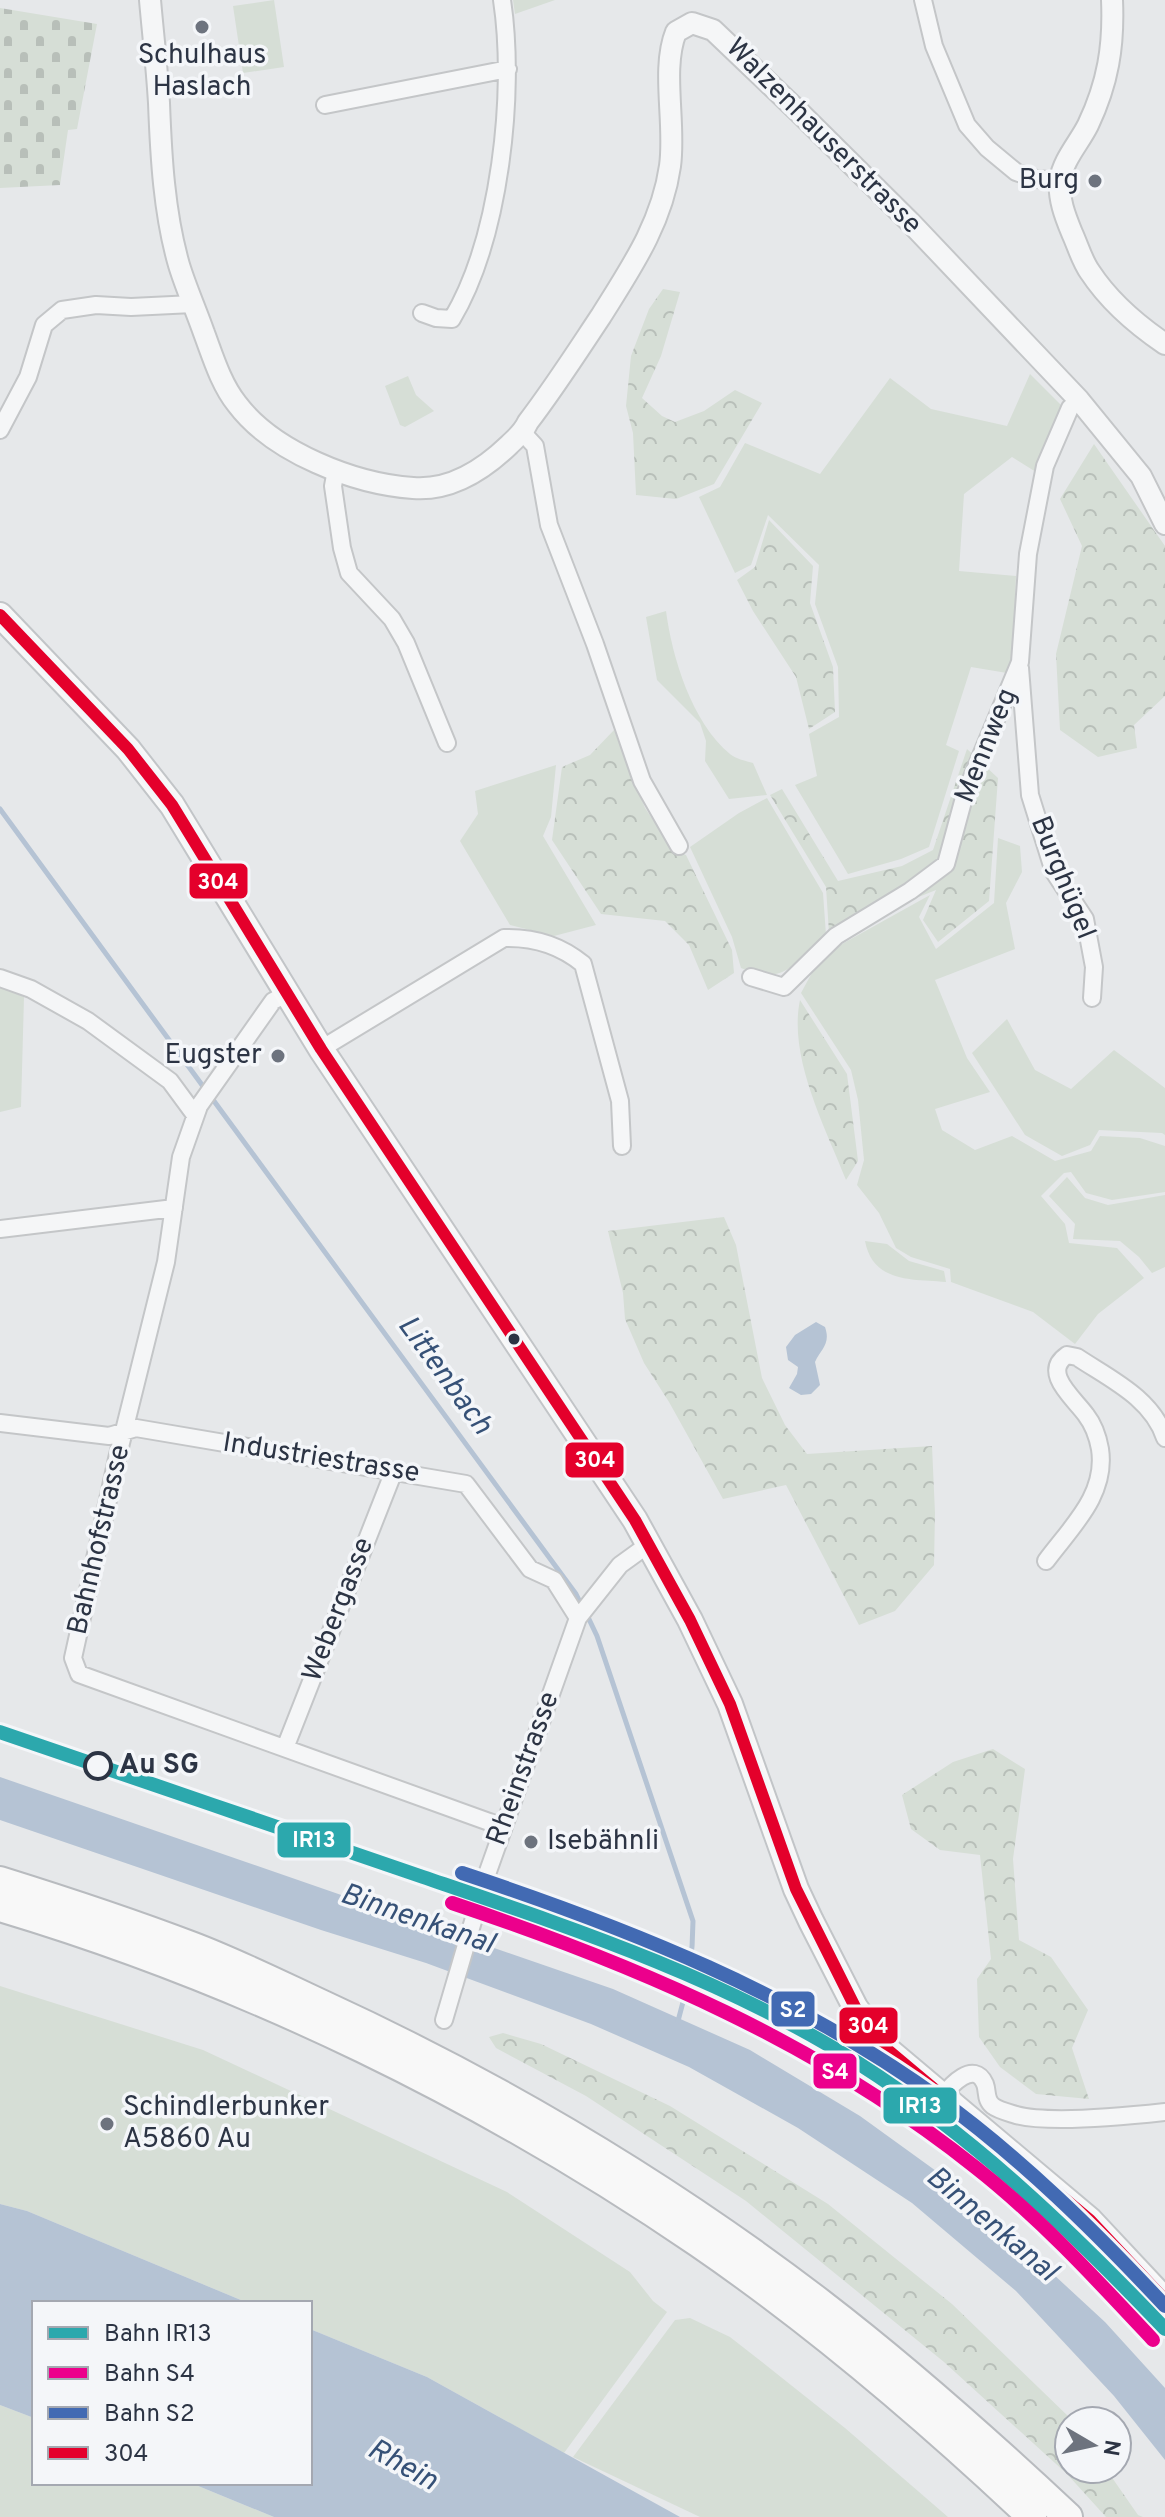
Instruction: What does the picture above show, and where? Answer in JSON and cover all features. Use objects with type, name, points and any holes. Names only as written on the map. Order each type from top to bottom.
[{"type":"highway","points":[[0,1881],[193,1947],[285,1987],[462,2072],[567,2132],[648,2181],[818,2301],[918,2381],[1068,2517]]},
{"type":"highway","points":[[0,1907],[59,1924],[181,1969],[273,2008],[453,2093],[556,2152],[699,2244],[805,2323],[909,2406],[1032,2517]]},
{"type":"main road","points":[[0,615],[128,749],[172,805],[321,1049],[649,1544],[730,1704],[796,1889],[855,2007],[882,2045],[1090,2220],[1165,2300]]},
{"type":"street","name":"Walzenhauserstrasse","points":[[150,0],[168,211],[179,265],[221,376],[254,424],[291,449],[336,470],[390,487],[419,489],[445,485],[473,474],[523,433],[639,256],[656,221],[670,165],[673,122],[669,62],[672,41],[676,32],[692,23],[713,30],[801,114],[910,222],[1079,400],[1141,476],[1165,524]]},
{"type":"street","points":[[422,313],[452,319],[481,257],[500,164],[508,69],[502,0]]},
{"type":"street","points":[[923,0],[934,46],[967,125],[987,148],[1016,172],[1036,179],[1060,181]]},
{"type":"street","points":[[1112,0],[1113,39],[1106,79],[1089,123],[1064,167],[1060,198],[1089,271],[1114,302],[1143,329],[1165,344]]},
{"type":"street","points":[[325,105],[508,69]]},
{"type":"street","points":[[0,430],[28,377],[44,325],[62,310],[96,305],[193,304]]},
{"type":"street","name":"Mennweg","points":[[751,977],[784,987],[836,936],[910,891],[946,864],[965,794],[1020,662],[1028,554],[1045,466],[1070,408],[1079,400]]},
{"type":"street","points":[[523,433],[535,446],[549,525],[595,644],[642,781],[679,846]]},
{"type":"street","points":[[336,470],[333,486],[349,573],[392,619],[406,643],[447,743]]},
{"type":"street","name":"Burghügel","points":[[1020,662],[1030,795],[1054,872],[1085,919],[1094,967],[1092,998]]},
{"type":"street","points":[[321,1049],[504,938],[524,938],[566,950],[583,964],[620,1101],[622,1146]]},
{"type":"street","points":[[0,978],[31,989],[88,1021],[170,1081],[197,1110]]},
{"type":"street","name":"Bahnhofstrasse","points":[[286,994],[273,1001],[218,1077],[197,1110],[181,1157],[166,1262],[73,1658],[79,1674],[503,1827]]},
{"type":"street","points":[[0,1229],[174,1208]]},
{"type":"street","points":[[1046,1561],[1096,1494],[1101,1476],[1097,1439],[1088,1417],[1060,1383],[1056,1370],[1060,1360],[1067,1355],[1077,1357],[1134,1395],[1149,1409],[1165,1438]]},
{"type":"street","name":"Industriestrasse","points":[[0,1423],[109,1436],[136,1428],[466,1484],[530,1569],[554,1580],[578,1618]]},
{"type":"street","name":"Webergasse","points":[[285,1748],[394,1471]]},
{"type":"street","name":"Rheinstrasse","points":[[446,2012],[503,1827],[578,1618],[620,1565],[649,1544]]},
{"type":"street","points":[[942,2097],[958,2078],[968,2074],[978,2076],[985,2083],[987,2098],[994,2107],[1019,2116],[1053,2118],[1165,2112]]},
{"type":"green space","points":[[274,0],[284,67],[243,73],[233,6]]},
{"type":"green space","points":[[513,0],[555,0],[515,14]]},
{"type":"green space","points":[[0,8],[97,24],[77,129],[68,130],[60,185],[0,188]]},
{"type":"green space","points":[[663,289],[680,292],[661,356],[642,398],[662,416],[675,422],[704,411],[735,390],[762,403],[714,484],[676,499],[636,495],[633,433],[626,406],[631,356],[649,309]]},
{"type":"green space","points":[[1030,374],[1062,406],[1036,472],[1012,457],[964,494],[959,571],[1016,576],[1013,653],[1007,673],[971,667],[946,745],[959,751],[929,847],[901,859],[848,874],[795,785],[817,776],[809,734],[839,717],[838,667],[815,604],[819,565],[768,515],[751,565],[735,573],[699,497],[720,487],[745,443],[820,474],[890,378],[931,409],[1007,426]]},
{"type":"green space","points":[[408,376],[416,395],[434,411],[405,427],[400,425],[385,386]]},
{"type":"green space","points":[[1094,444],[1165,546],[1165,696],[1134,725],[1137,748],[1098,757],[1060,730],[1056,654],[1082,546],[1060,499]]},
{"type":"green space","points":[[769,520],[813,566],[810,603],[833,667],[835,712],[809,729],[796,677],[753,611],[737,580],[755,567]]},
{"type":"green space","points":[[666,611],[679,668],[695,707],[705,725],[730,754],[753,763],[767,795],[729,799],[705,761],[706,741],[700,723],[657,680],[646,617]]},
{"type":"green space","points":[[614,730],[645,808],[674,851],[686,855],[732,950],[734,973],[708,990],[689,945],[665,921],[601,914],[552,840],[562,767],[590,755]]},
{"type":"green space","points":[[967,749],[998,778],[989,901],[938,942],[923,920],[936,890],[829,933],[826,887],[770,795],[782,789],[838,881],[902,866],[933,850]]},
{"type":"green space","points":[[556,765],[551,817],[543,836],[596,925],[554,936],[510,925],[460,841],[478,814],[475,791]]},
{"type":"green space","points":[[767,798],[823,893],[826,935],[788,969],[769,975],[741,968],[732,937],[690,847]]},
{"type":"green space","points":[[998,838],[1020,846],[1022,872],[1006,903],[1015,949],[935,980],[967,1058],[990,1092],[935,1109],[942,1130],[975,1150],[1012,1136],[1055,1161],[1091,1151],[1100,1136],[1140,1138],[1165,1146],[1165,1192],[1112,1200],[1086,1193],[1071,1172],[1064,1173],[1041,1196],[1065,1224],[1069,1243],[1117,1248],[1144,1278],[1098,1314],[1075,1344],[1033,1312],[951,1282],[950,1269],[911,1257],[896,1248],[879,1213],[857,1185],[864,1160],[858,1100],[851,1070],[801,993],[814,969],[842,944],[930,895],[919,917],[936,949],[994,903]]},
{"type":"green space","points":[[0,986],[24,997],[21,1107],[0,1112]]},
{"type":"green space","points":[[800,1000],[847,1074],[858,1161],[846,1180],[819,1115],[804,1068],[799,1045]]},
{"type":"green space","points":[[1007,1019],[1035,1070],[1071,1089],[1114,1050],[1165,1088],[1165,1135],[1099,1130],[1090,1145],[1062,1156],[1025,1135],[972,1053]]},
{"type":"green space","points":[[1067,1177],[1085,1198],[1108,1205],[1165,1195],[1165,1267],[1152,1273],[1120,1241],[1073,1239],[1075,1224],[1049,1196]]},
{"type":"green space","points":[[724,1217],[736,1245],[762,1378],[785,1425],[807,1454],[932,1446],[934,1565],[895,1611],[859,1625],[786,1485],[723,1499],[644,1363],[625,1319],[623,1293],[608,1231]]},
{"type":"green space","points":[[865,1241],[887,1244],[909,1261],[944,1271],[946,1282],[908,1279],[885,1272],[869,1255]]},
{"type":"green space","points":[[993,1749],[1025,1769],[1013,1859],[1019,1940],[1051,1957],[1088,2010],[1072,2048],[1089,2099],[1036,2094],[1000,2067],[979,2037],[977,1979],[991,1959],[980,1855],[940,1850],[911,1829],[902,1795],[953,1762]]},
{"type":"green space","points":[[0,1986],[203,2050],[507,2192],[630,2272],[653,2301],[667,2312],[564,2453],[427,2377],[312,2330],[312,2301],[243,2301],[27,2211],[0,2204]]},
{"type":"green space","points":[[503,2033],[541,2044],[670,2106],[828,2204],[952,2304],[1057,2405],[1053,2405],[1053,2461],[944,2362],[746,2201],[586,2096],[496,2048],[489,2037]]},
{"type":"green space","points":[[690,2318],[730,2337],[845,2428],[948,2517],[700,2517],[573,2457],[675,2320]]},
{"type":"green space","points":[[0,2405],[32,2417],[32,2485],[196,2485],[274,2517],[0,2517]]},
{"type":"green space","points":[[1077,2485],[1117,2485],[1138,2515],[1143,2517],[1106,2517]]},
{"type":"water","points":[[816,1322],[825,1327],[827,1333],[826,1342],[815,1362],[820,1385],[811,1394],[801,1395],[789,1388],[798,1367],[788,1360],[786,1347],[795,1335]]},
{"type":"water","name":"Binnenkanal","points":[[0,1777],[613,1989],[750,2050],[860,2116],[961,2189],[1105,2322],[1165,2388],[1165,2460],[1133,2420],[1133,2405],[1121,2405],[1016,2291],[912,2203],[798,2128],[689,2067],[591,2024],[426,1963],[0,1820]]},
{"type":"water","points":[[0,2204],[27,2211],[243,2301],[32,2301],[32,2417],[0,2405]]},
{"type":"water","name":"Rhein","points":[[312,2330],[427,2377],[680,2517],[274,2517],[196,2485],[312,2485]]},
{"type":"waterway","name":"Littenbach","points":[[0,809],[205,1089]]},
{"type":"waterway","name":"Littenbach","points":[[211,1097],[582,1606]]},
{"type":"waterway","name":"Littenbach","points":[[587,1615],[597,1636],[693,1921],[689,1972],[678,2021]]},
{"type":"rail line","name":"IR13","points":[[0,1732],[591,1936],[754,2005],[858,2063],[981,2153],[1094,2256],[1165,2329]]},
{"type":"rail line","name":"S2","points":[[462,1873],[586,1917],[708,1967],[768,1995],[882,2060],[968,2120],[1027,2170],[1165,2306]]},
{"type":"rail line","name":"S4","points":[[452,1903],[591,1953],[659,1982],[726,2012],[854,2082],[915,2123],[999,2187],[1067,2250],[1153,2340]]},
{"type":"transit line","name":"304","points":[[0,615],[128,749],[172,805],[321,1049],[635,1520],[690,1620],[730,1704],[796,1889],[855,2007],[882,2045],[1090,2220],[1165,2300]]},
{"type":"place","name":"Schulhaus Haslach","points":[[202,27]]},
{"type":"place","name":"Burg","points":[[1095,181]]},
{"type":"place","name":"Eugster","points":[[278,1056]]},
{"type":"place","name":"Au SG","points":[[98,1766]]},
{"type":"place","name":"Isebähnli","points":[[531,1842]]},
{"type":"place","name":"Schindlerbunker A5860 Au","points":[[107,2124]]}]
